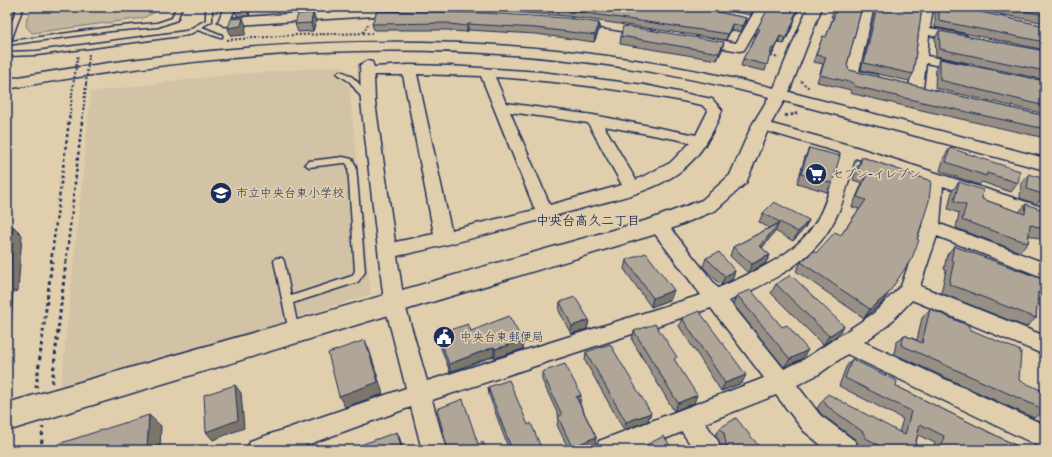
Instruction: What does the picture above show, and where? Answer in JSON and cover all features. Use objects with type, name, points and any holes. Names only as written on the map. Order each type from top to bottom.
[{"type":"street","points":[[230,7],[224,22],[374,10],[412,14]]},
{"type":"street","points":[[688,38],[740,47],[763,7]]},
{"type":"street","points":[[7,417],[658,225],[709,205],[739,178],[761,125],[815,7]]},
{"type":"street","points":[[868,7],[852,73],[888,81]]},
{"type":"street","points":[[916,88],[927,7]]},
{"type":"street","points":[[568,14],[566,20],[660,33]]},
{"type":"street","points":[[740,18],[755,21]]},
{"type":"street","points":[[924,30],[977,41]]},
{"type":"street","points":[[7,76],[114,58],[243,44],[303,40],[392,38],[522,43],[605,52],[658,61],[783,78],[1045,153]]},
{"type":"street","points":[[7,84],[98,68],[239,51],[338,45],[394,45],[474,48],[563,55],[652,67],[746,86],[783,78],[1045,164]]},
{"type":"street","points":[[920,58],[975,69]]},
{"type":"street","points":[[388,251],[444,239],[545,213],[632,188],[669,172],[689,155],[710,125],[715,110],[707,102],[644,89],[541,76],[486,72],[367,68],[368,102],[394,302],[434,450]]},
{"type":"street","points":[[409,69],[444,239]]},
{"type":"street","points":[[486,72],[545,213]]},
{"type":"street","points":[[902,85],[932,92]]},
{"type":"street","points":[[500,106],[593,119],[683,136],[699,141]]},
{"type":"street","points":[[593,119],[632,188]]},
{"type":"street","points":[[761,125],[850,150],[1045,214]]},
{"type":"street","points":[[259,450],[418,394],[716,298],[769,272],[792,259],[811,242],[825,219],[850,150]]},
{"type":"street","points":[[608,450],[688,420],[781,382],[811,367],[847,344],[881,319],[909,290],[931,227],[936,177]]},
{"type":"street","points":[[658,225],[812,423],[846,450]]},
{"type":"street","points":[[931,227],[1045,271]]},
{"type":"street","points":[[909,290],[1045,346]]},
{"type":"street","points":[[847,344],[1045,437]]},
{"type":"street","points":[[688,420],[709,450]]},
{"type":"lane","points":[[7,8],[16,7]]},
{"type":"lane","points":[[20,7],[7,43],[111,29],[158,25],[175,19],[178,15],[178,7]]},
{"type":"lane","points":[[7,54],[37,53],[180,34],[198,28],[209,21],[209,7]]},
{"type":"lane","points":[[198,28],[220,36]]},
{"type":"lane","points":[[340,73],[349,76],[368,102]]},
{"type":"lane","points":[[288,301],[355,279],[360,272],[352,166],[349,162],[343,160],[309,164]]},
{"type":"lane","points":[[279,261],[294,332]]},
{"type":"path","points":[[740,47],[748,51],[783,78],[801,79],[801,82],[811,89]]},
{"type":"path","points":[[44,406],[52,386],[89,54]]},
{"type":"path","points":[[44,406],[35,392],[78,56]]},
{"type":"shaded area","points":[[35,7],[154,7],[155,12],[143,18],[32,33],[26,26],[27,17]]},
{"type":"shaded area","name":"市立中央台東小学校","points":[[344,66],[335,75],[349,86],[371,294],[230,339],[60,398],[91,92],[225,75]]},
{"type":"building","points":[[317,7],[317,8],[302,8]]},
{"type":"building","points":[[524,7],[692,7],[747,18],[743,26],[732,24],[728,34],[566,10]]},
{"type":"building","points":[[741,7],[754,7],[753,9]]},
{"type":"building","points":[[769,7],[799,7],[786,38],[780,36],[774,48],[772,48],[767,65],[743,59],[760,29],[757,29]]},
{"type":"building","points":[[835,7],[862,7],[847,65],[849,70],[1045,116],[1045,129],[854,86],[854,83],[820,75],[826,57],[816,55],[823,36],[826,37],[836,11],[834,10]]},
{"type":"building","points":[[877,7],[922,7],[913,74],[864,63]]},
{"type":"building","points":[[939,7],[957,7],[1045,26],[1045,42],[939,21]]},
{"type":"building","points":[[1002,7],[1045,7],[1045,15]]},
{"type":"building","points":[[377,11],[483,13],[566,18],[599,23],[595,35],[536,28],[468,24],[467,26],[450,23],[372,24]]},
{"type":"building","points":[[313,13],[311,23],[295,24],[298,14]]},
{"type":"building","points":[[243,18],[241,26],[228,28],[231,19]]},
{"type":"building","points":[[623,26],[724,42],[719,53],[621,36]]},
{"type":"building","points":[[939,31],[1045,51],[1045,71],[940,49]]},
{"type":"building","points":[[940,59],[1045,81],[1045,106],[940,80]]},
{"type":"building","name":"セブン-イレブン","points":[[809,148],[840,156],[832,183],[801,174]]},
{"type":"building","points":[[950,148],[1020,171],[1018,183],[987,173],[986,176],[946,162]]},
{"type":"building","points":[[862,157],[931,181],[929,201],[917,239],[919,240],[912,258],[888,294],[870,309],[801,262],[814,251],[816,253],[835,232],[841,235],[866,200],[857,197],[867,174],[858,171]]},
{"type":"building","points":[[1029,174],[1045,179],[1045,195],[1027,189]]},
{"type":"building","points":[[959,182],[983,190],[982,199],[1025,214],[1026,204],[1043,210],[1043,215],[1045,216],[1045,230],[1030,224],[1028,243],[962,220],[966,205],[954,201]]},
{"type":"building","points":[[774,202],[809,220],[798,232],[763,213]]},
{"type":"building","points":[[779,223],[760,246],[770,255],[752,264],[733,247]]},
{"type":"building","points":[[13,226],[9,282],[7,282],[7,228]]},
{"type":"building","points":[[954,246],[1045,280],[1045,295],[1038,292],[1036,318],[949,284],[954,261],[951,260]]},
{"type":"building","points":[[719,252],[735,271],[725,276],[706,258]]},
{"type":"building","points":[[646,253],[674,290],[653,298],[626,260]]},
{"type":"building","points":[[791,275],[844,326],[829,336],[776,284]]},
{"type":"building","points":[[751,290],[782,327],[787,325],[808,350],[790,359],[737,295]]},
{"type":"building","points":[[575,297],[589,320],[572,326],[560,302]]},
{"type":"building","points":[[930,309],[969,326],[969,329],[1021,351],[1019,380],[1045,392],[1045,410],[901,345],[904,335],[922,343]]},
{"type":"building","points":[[699,311],[746,375],[725,383],[682,318]]},
{"type":"building","points":[[509,316],[523,341],[495,349],[494,347],[449,364],[438,334],[468,324],[471,331]]},
{"type":"building","points":[[655,324],[677,357],[674,359],[697,395],[678,403],[634,331]]},
{"type":"building","points":[[365,340],[378,382],[339,396],[328,353]]},
{"type":"building","points":[[610,344],[651,413],[626,422],[586,352]]},
{"type":"building","points":[[852,359],[897,381],[896,386],[1025,450],[941,450],[944,436],[920,424],[914,450],[887,450],[866,438],[863,432],[827,406],[823,400],[828,394],[905,435],[911,411],[845,378]]},
{"type":"building","points":[[565,364],[581,395],[576,397],[596,437],[572,447],[558,417],[562,415],[542,372]]},
{"type":"building","points":[[509,380],[528,425],[531,423],[542,450],[512,450],[488,387]]},
{"type":"building","points":[[235,385],[238,420],[206,432],[204,395]]},
{"type":"building","points":[[463,399],[478,444],[483,442],[486,450],[448,450],[437,409]]},
{"type":"building","points":[[149,415],[147,450],[57,450],[58,444]]},
{"type":"building","points":[[736,418],[762,450],[731,450],[726,444],[724,433],[720,428]]},
{"type":"building","points":[[397,432],[402,450],[346,450]]},
{"type":"building","points":[[664,436],[673,450],[647,450],[644,446]]},
{"type":"building","points":[[809,445],[814,450],[803,450]]},
{"type":"place","name":"セブン-イレブン","points":[[816,174]]},
{"type":"place","name":"市立中央台東小学校","points":[[221,193]]},
{"type":"place","name":"中央台東郵便局","points":[[444,337]]},
{"type":"district","name":"中央台高久二丁目","points":[[588,221]]}]
